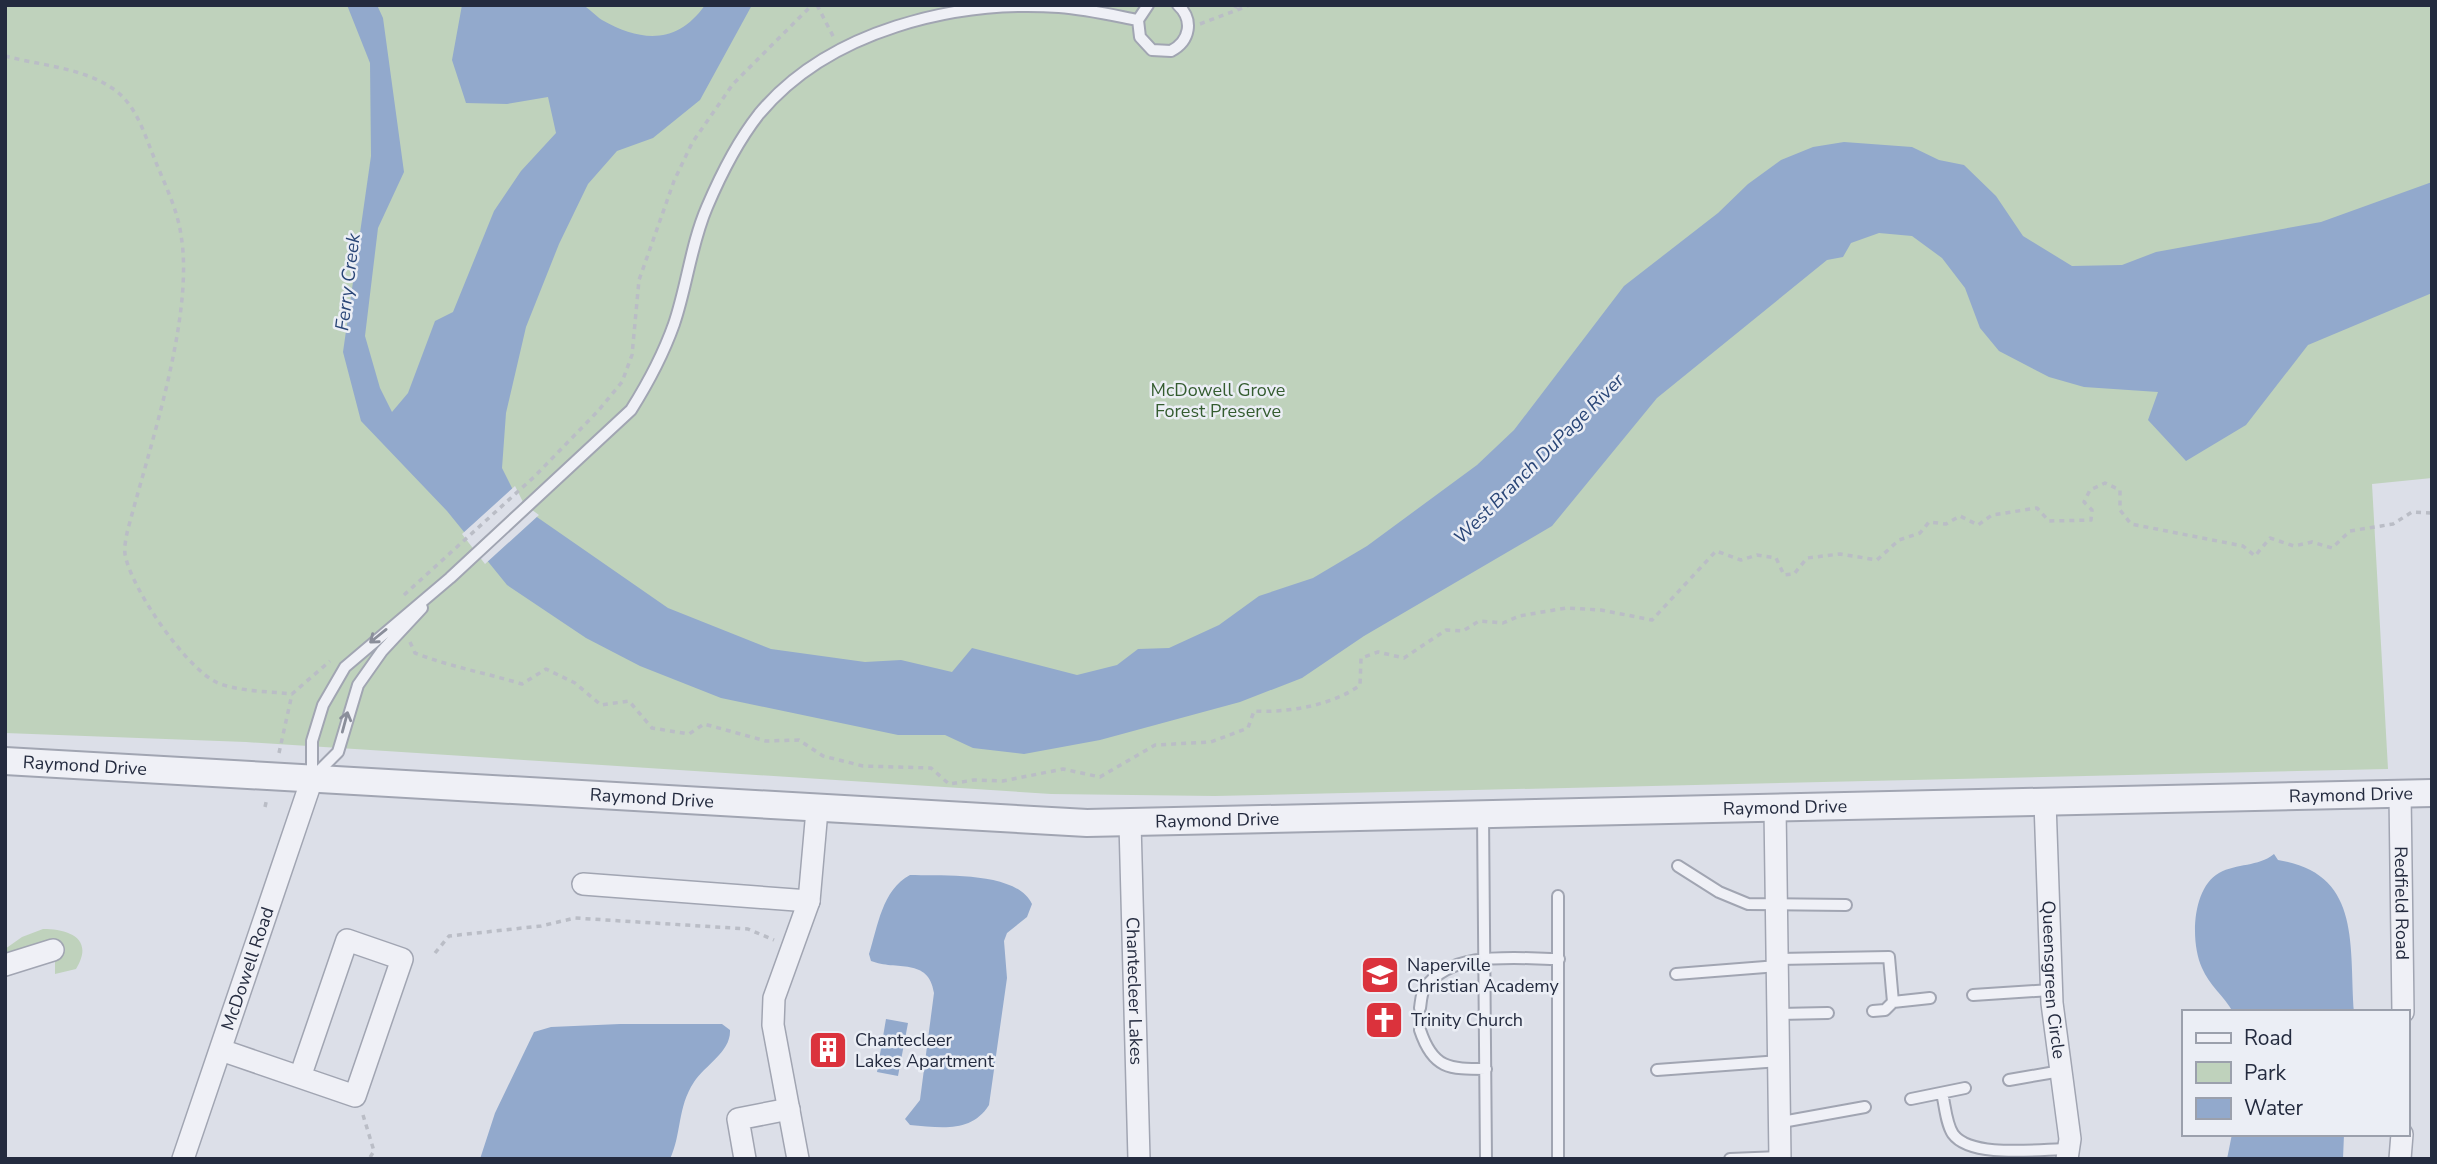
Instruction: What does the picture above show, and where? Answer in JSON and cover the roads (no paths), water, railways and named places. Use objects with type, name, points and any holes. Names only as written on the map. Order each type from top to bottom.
[{"type":"street","name":"Raymond Drive","points":[[5,761],[817,810],[1018,821],[1130,823],[2432,793]]},
{"type":"street","name":"McDowell Road","points":[[183,1159],[312,779]]},
{"type":"street","name":"Redfield Road","points":[[2400,793],[2403,1010]]},
{"type":"street","name":"Queensgreen Circle","points":[[2045,802],[2051,990],[2068,1154]]},
{"type":"street","points":[[1775,808],[1782,1122],[1780,1158]]},
{"type":"street","points":[[798,1159],[773,1025],[774,998],[809,901],[817,810]]},
{"type":"street","name":"Chantecleer Lakes","points":[[1130,823],[1139,1159]]},
{"type":"street","points":[[583,884],[809,901]]},
{"type":"street","points":[[220,1050],[355,1096],[402,959],[346,940],[300,1077]]},
{"type":"street","points":[[5,965],[54,950]]},
{"type":"street","points":[[745,1159],[738,1119],[789,1109]]},
{"type":"street","points":[[2400,1159],[2402,1136]]},
{"type":"lane","points":[[1148,5],[1138,20],[1139,37],[1152,50],[1171,51],[1185,40],[1188,26],[1178,5]]},
{"type":"lane","points":[[312,779],[312,741],[332,684],[361,651],[450,578],[631,410],[652,376],[674,325],[705,209],[745,134],[759,114],[795,79],[841,51],[883,31],[950,11],[1033,6],[1071,8],[1138,20]]},
{"type":"lane","points":[[312,779],[338,752],[358,685],[402,629],[450,578]]},
{"type":"lane","points":[[1483,815],[1486,1159]]},
{"type":"lane","points":[[1678,866],[1719,892],[1748,904],[1777,907],[1846,905]]},
{"type":"lane","points":[[1558,896],[1558,1159]]},
{"type":"lane","points":[[1676,974],[1778,963],[1889,957],[1894,1002]]},
{"type":"lane","points":[[1420,1009],[1423,989],[1437,976],[1458,965],[1485,959],[1559,959]]},
{"type":"lane","points":[[1973,995],[2051,990]]},
{"type":"lane","points":[[1873,1012],[1885,1010],[1894,1002],[1930,998]]},
{"type":"lane","points":[[1779,1014],[1828,1013]]},
{"type":"lane","points":[[1420,1030],[1434,1058],[1450,1068],[1486,1069]]},
{"type":"lane","points":[[1657,1070],[1780,1062]]},
{"type":"lane","points":[[2010,1080],[2061,1071]]},
{"type":"lane","points":[[1910,1099],[1965,1087]]},
{"type":"lane","points":[[1942,1093],[1951,1132],[1958,1140],[1976,1148],[2068,1154]]},
{"type":"lane","points":[[1782,1122],[1865,1107]]},
{"type":"lane","points":[[1730,1159],[1780,1158]]},
{"type":"water","name":"West Branch DuPage River","points":[[347,5],[377,5],[383,18],[404,172],[378,228],[365,336],[380,388],[392,412],[408,393],[435,321],[453,312],[494,211],[521,171],[556,133],[548,97],[507,104],[466,103],[452,60],[462,5],[581,5],[616,27],[631,33],[658,36],[683,27],[705,5],[752,5],[700,100],[653,138],[617,151],[588,184],[559,244],[526,327],[506,413],[502,468],[521,506],[668,608],[771,649],[865,662],[901,660],[952,672],[972,648],[1077,675],[1117,665],[1138,649],[1169,648],[1219,625],[1259,596],[1313,578],[1367,546],[1477,465],[1514,430],[1624,286],[1718,213],[1748,184],[1781,160],[1813,147],[1844,142],[1912,147],[1939,160],[1964,165],[1996,196],[2023,236],[2072,266],[2122,265],[2156,252],[2321,222],[2432,182],[2432,293],[2308,345],[2246,425],[2186,461],[2148,420],[2158,392],[2084,387],[2049,377],[1999,351],[1980,328],[1965,288],[1942,258],[1912,236],[1879,233],[1851,243],[1843,257],[1827,260],[1657,398],[1552,526],[1364,636],[1302,678],[1240,702],[1100,740],[1024,754],[973,748],[945,735],[898,735],[721,698],[640,666],[586,638],[507,585],[447,511],[361,421],[343,352],[371,156],[370,63]]},
{"type":"water","points":[[2274,854],[2278,860],[2305,868],[2325,880],[2338,896],[2346,916],[2350,938],[2354,1010],[2232,1010],[2205,974],[2198,957],[2195,930],[2203,891],[2219,873]]},
{"type":"water","points":[[910,875],[959,876],[995,881],[1024,893],[1032,904],[1027,917],[1007,933],[1004,941],[1007,978],[989,1105],[973,1121],[954,1127],[910,1125],[905,1119],[920,1100],[934,993],[931,982],[926,974],[918,970],[871,961],[869,954],[887,899]]},
{"type":"water","points":[[886,1019],[908,1023],[898,1076],[877,1072]]},
{"type":"water","points":[[722,1024],[730,1030],[722,1052],[694,1082],[689,1092],[670,1159],[480,1159],[495,1113],[534,1032],[551,1027]]},
{"type":"water","points":[[2232,1136],[2344,1136],[2343,1159],[2227,1159]]},
{"type":"place","name":"Naperville Christian Academy","points":[[1380,975]]},
{"type":"place","name":"Trinity Church","points":[[1384,1020]]},
{"type":"place","name":"Chantecleer Lakes Apartment","points":[[828,1050]]},
{"type":"water label","name":"Ferry Creek","points":[[348,282]]},
{"type":"park label","name":"McDowell Grove Forest Preserve","points":[[1218,400]]}]
